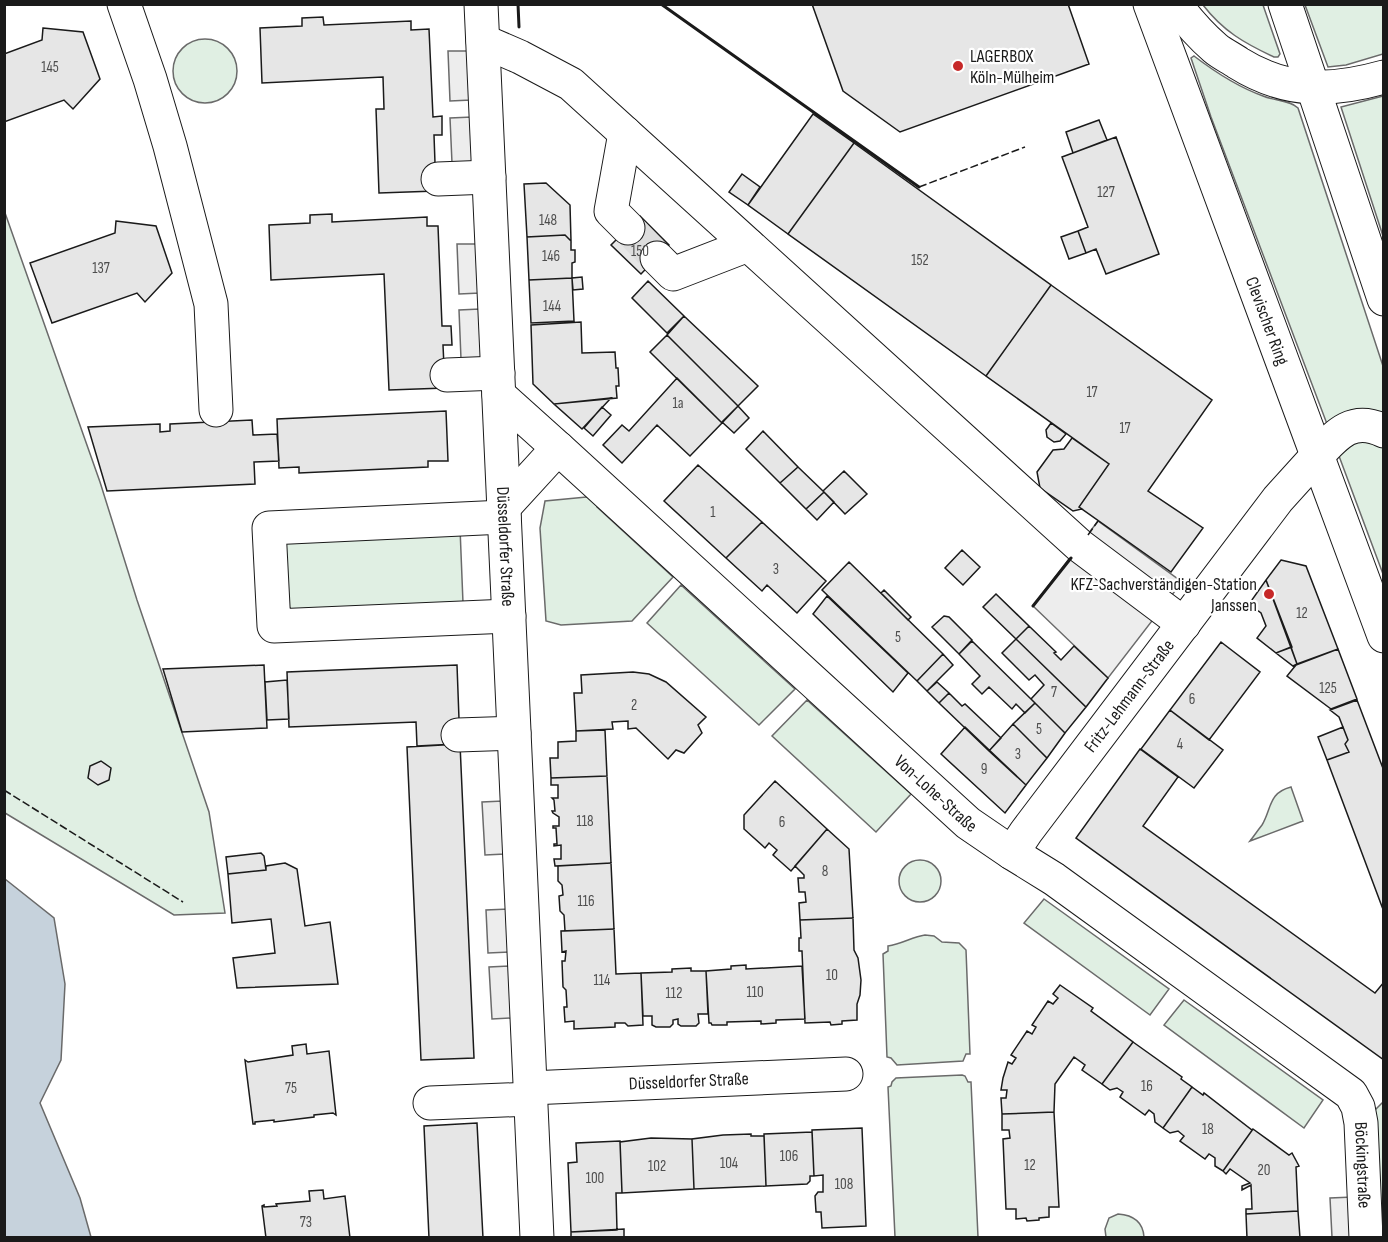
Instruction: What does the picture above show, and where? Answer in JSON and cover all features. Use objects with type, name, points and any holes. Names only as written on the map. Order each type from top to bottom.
[{"type":"street","points":[[124,4],[170,146],[211,304],[216,410]]},
{"type":"street","name":"Düsseldorfer Straße","points":[[481,4],[537,1238]]},
{"type":"street","name":"Clevischer Ring","points":[[1150,4],[1383,636]]},
{"type":"street","points":[[1174,4],[1217,50],[1247,69],[1280,82],[1314,88],[1337,88],[1383,77]]},
{"type":"street","points":[[1285,4],[1383,299]]},
{"type":"street","points":[[483,41],[520,57],[571,84],[1080,546],[1184,624]]},
{"type":"street","points":[[625,133],[611,211],[628,228]]},
{"type":"street","points":[[438,179],[489,177]]},
{"type":"street","points":[[657,258],[673,274],[748,244]]},
{"type":"street","points":[[447,375],[499,384]]},
{"type":"street","name":"Von-Lohe-Straße","points":[[499,384],[558,448],[968,823],[1054,879],[1350,1094]]},
{"type":"street","name":"Fritz-Lehmann-Straße","points":[[1012,853],[1278,499],[1334,437],[1346,428],[1361,425],[1383,431]]},
{"type":"street","points":[[509,616],[274,626],[269,528],[504,512],[558,448]]},
{"type":"street","points":[[458,735],[514,733]]},
{"type":"street","name":"Düsseldorfer Straße","points":[[530,1094],[846,1074]]},
{"type":"street","points":[[430,1103],[530,1094]]},
{"type":"street","name":"Böckingstraße","points":[[1350,1094],[1358,1107],[1361,1123],[1366,1237]]},
{"type":"street","points":[[1366,1237],[1383,1236]]},
{"type":"green space","points":[[1203,5],[1263,5],[1280,54],[1274,57],[1244,41],[1218,22]]},
{"type":"green space","points":[[1305,5],[1383,5],[1383,54],[1346,65],[1328,67]]},
{"type":"green space","points":[[205,39],[223,45],[231,53],[237,71],[231,89],[223,97],[205,103],[187,97],[179,89],[173,71],[179,53],[187,45]]},
{"type":"green space","points":[[1194,56],[1245,88],[1268,98],[1291,103],[1298,108],[1383,366],[1383,414],[1376,411],[1354,410],[1340,415],[1327,424],[1211,117],[1191,58]]},
{"type":"green space","points":[[1384,96],[1383,236],[1341,107]]},
{"type":"green space","points":[[4,210],[100,482],[137,600],[209,812],[225,913],[174,915],[5,813]]},
{"type":"green space","points":[[1357,440],[1383,445],[1383,574],[1339,456]]},
{"type":"green space","points":[[597,496],[602,501],[597,507],[673,577],[632,621],[561,625],[546,621],[540,528],[545,501]]},
{"type":"green space","points":[[460,528],[463,603],[284,611],[281,535]]},
{"type":"green space","points":[[681,585],[795,689],[759,725],[647,623]]},
{"type":"green space","points":[[807,700],[911,794],[876,832],[772,736]]},
{"type":"green space","points":[[1291,787],[1303,821],[1250,841],[1262,825],[1274,797]]},
{"type":"green space","points":[[920,860],[928,861],[935,866],[940,873],[940,889],[935,896],[928,901],[920,902],[912,901],[905,896],[900,889],[899,881],[900,873],[905,866],[912,861]]},
{"type":"green space","points":[[1044,899],[1169,989],[1150,1015],[1024,923]]},
{"type":"green space","points":[[925,935],[934,936],[942,942],[959,943],[966,950],[970,1054],[966,1054],[963,1061],[897,1065],[887,1057],[883,954],[888,951],[888,946]]},
{"type":"green space","points":[[1184,1000],[1323,1100],[1304,1128],[1164,1025]]},
{"type":"green space","points":[[962,1075],[968,1082],[971,1082],[978,1237],[895,1237],[888,1087],[896,1078]]},
{"type":"green space","points":[[1383,1102],[1383,1229],[1379,1229],[1373,1112]]},
{"type":"green space","points":[[1118,1214],[1136,1220],[1142,1227],[1144,1237],[1106,1237],[1105,1229],[1109,1218]]},
{"type":"shaded area","points":[[448,51],[470,51],[471,100],[450,101]]},
{"type":"shaded area","points":[[472,117],[474,163],[452,163],[450,118]]},
{"type":"shaded area","points":[[457,244],[477,244],[480,293],[459,294]]},
{"type":"shaded area","points":[[480,309],[483,358],[461,359],[459,310]]},
{"type":"shaded area","points":[[1098,521],[1182,582],[1108,678],[1033,606]]},
{"type":"shaded area","points":[[503,801],[505,854],[485,855],[482,802]]},
{"type":"shaded area","points":[[5,879],[54,918],[65,984],[61,1060],[40,1103],[80,1198],[91,1237],[5,1237]]},
{"type":"shaded area","points":[[509,909],[511,952],[488,953],[486,910]]},
{"type":"shaded area","points":[[509,966],[512,1018],[492,1019],[489,967]]},
{"type":"shaded area","points":[[1353,1197],[1354,1237],[1332,1237],[1330,1198]]},
{"type":"building","name":"LAGERBOX Köln-Mülheim","points":[[812,4],[1068,4],[1089,64],[900,132],[843,91]]},
{"type":"building","points":[[323,17],[324,25],[411,21],[411,30],[429,29],[433,117],[442,116],[442,135],[434,135],[436,191],[379,193],[376,109],[384,109],[383,77],[262,83],[260,28],[302,26],[302,18]]},
{"type":"building","points":[[43,28],[83,32],[100,79],[73,109],[64,100],[4,122],[4,54],[42,40]]},
{"type":"building","points":[[813,114],[854,143],[788,234],[748,205]]},
{"type":"building","points":[[1099,120],[1107,140],[1073,153],[1066,132]]},
{"type":"building","points":[[1116,137],[1159,254],[1106,274],[1096,249],[1086,253],[1078,231],[1088,227],[1062,157]]},
{"type":"building","points":[[854,143],[1051,285],[986,376],[788,234]]},
{"type":"building","points":[[742,174],[760,187],[748,205],[729,192]]},
{"type":"building","points":[[546,183],[570,205],[571,241],[565,235],[527,237],[524,184]]},
{"type":"building","points":[[332,214],[332,222],[427,217],[427,226],[438,226],[442,326],[451,326],[452,345],[443,345],[445,388],[389,390],[384,274],[271,280],[269,225],[310,223],[310,215]]},
{"type":"building","points":[[640,216],[669,245],[641,274],[611,245]]},
{"type":"building","points":[[116,221],[156,226],[172,273],[145,302],[137,293],[52,323],[30,263],[115,233]]},
{"type":"building","points":[[1078,231],[1086,253],[1069,259],[1061,237]]},
{"type":"building","points":[[565,235],[571,241],[571,250],[575,250],[572,278],[529,280],[527,237]]},
{"type":"building","points":[[582,277],[583,289],[573,290],[572,278]]},
{"type":"building","points":[[572,278],[574,321],[531,323],[529,280]]},
{"type":"building","points":[[648,281],[684,316],[667,333],[632,298]]},
{"type":"building","points":[[1051,285],[1212,400],[1148,491],[1203,528],[1171,572],[1079,507],[1109,464],[986,376]]},
{"type":"building","points":[[684,316],[758,386],[738,406],[667,335]]},
{"type":"building","points":[[581,322],[582,353],[615,352],[619,386],[616,386],[617,398],[554,404],[533,384],[531,325]]},
{"type":"building","points":[[667,335],[738,406],[722,423],[650,352]]},
{"type":"building","points":[[677,378],[722,423],[690,456],[657,425],[622,463],[603,445],[622,425],[629,431]]},
{"type":"building","points":[[611,398],[582,429],[554,404]]},
{"type":"building","points":[[738,406],[749,418],[734,433],[722,422]]},
{"type":"building","points":[[602,407],[611,415],[593,436],[584,428]]},
{"type":"building","points":[[446,411],[448,461],[428,461],[428,467],[299,473],[299,467],[279,468],[277,419]]},
{"type":"building","points":[[252,420],[253,435],[277,434],[279,461],[254,462],[255,484],[107,491],[88,427],[160,424],[160,432],[170,431],[170,424]]},
{"type":"building","points":[[1051,423],[1066,434],[1060,441],[1054,442],[1047,437],[1046,430]]},
{"type":"building","points":[[763,431],[798,467],[780,483],[746,449]]},
{"type":"building","points":[[1072,438],[1109,464],[1079,507],[1082,509],[1073,511],[1040,488],[1037,472],[1053,450],[1064,449]]},
{"type":"building","points":[[698,465],[762,522],[726,558],[664,501]]},
{"type":"building","points":[[798,467],[824,492],[806,509],[780,483]]},
{"type":"building","points":[[844,471],[867,494],[845,514],[823,491]]},
{"type":"building","points":[[824,492],[834,502],[817,520],[806,509]]},
{"type":"building","points":[[762,522],[826,581],[797,613],[767,585],[762,591],[726,558]]},
{"type":"building","points":[[962,550],[980,567],[963,585],[945,568]]},
{"type":"building","points":[[1281,560],[1306,566],[1338,649],[1297,664],[1266,580]]},
{"type":"building","points":[[849,562],[943,654],[917,681],[822,590]]},
{"type":"building","points":[[1266,580],[1292,647],[1276,653],[1257,638],[1266,626],[1261,613],[1249,604]]},
{"type":"building","points":[[884,590],[911,617],[908,620],[881,593]]},
{"type":"building","points":[[996,594],[1029,626],[1016,639],[983,607]]},
{"type":"building","points":[[827,596],[908,673],[893,692],[813,614]]},
{"type":"building","points":[[944,616],[949,617],[972,640],[959,654],[932,627]]},
{"type":"building","points":[[1029,626],[1056,652],[1054,653],[1061,660],[1074,646],[1108,678],[1086,707],[1016,639]]},
{"type":"building","points":[[1016,639],[1086,707],[1065,733],[1031,699],[1044,685],[1035,675],[1029,680],[1002,653]]},
{"type":"building","points":[[972,641],[1035,703],[1025,713],[1016,704],[1012,709],[989,687],[982,694],[972,684],[980,676],[959,654]]},
{"type":"building","points":[[1221,642],[1260,672],[1209,740],[1170,710]]},
{"type":"building","points":[[1291,647],[1297,664],[1293,666],[1276,653]]},
{"type":"building","points":[[1338,649],[1357,699],[1331,709],[1287,676],[1296,665]]},
{"type":"building","points":[[943,654],[953,665],[927,691],[917,681]]},
{"type":"building","points":[[264,665],[267,728],[182,732],[163,669]]},
{"type":"building","points":[[457,665],[459,719],[456,744],[417,746],[416,722],[289,727],[287,672]]},
{"type":"building","points":[[633,672],[649,674],[666,682],[706,717],[698,725],[702,733],[684,753],[676,750],[668,759],[636,728],[628,729],[628,721],[612,722],[613,729],[576,731],[574,693],[582,693],[581,675]]},
{"type":"building","points":[[287,680],[289,719],[267,720],[265,682]]},
{"type":"building","points":[[937,682],[949,693],[939,703],[927,691]]},
{"type":"building","points":[[949,693],[962,706],[965,704],[1001,738],[989,751],[939,703]]},
{"type":"building","points":[[1357,700],[1384,771],[1384,912],[1327,760],[1349,752],[1345,744],[1348,740],[1339,717],[1330,710]]},
{"type":"building","points":[[1035,703],[1065,733],[1047,758],[1013,724]]},
{"type":"building","points":[[1170,710],[1223,750],[1194,788],[1141,749]]},
{"type":"building","points":[[1013,724],[1047,758],[1026,785],[989,751]]},
{"type":"building","points":[[965,727],[1026,785],[1005,813],[941,754]]},
{"type":"building","points":[[1343,727],[1348,740],[1345,744],[1349,752],[1327,760],[1318,737]]},
{"type":"building","points":[[605,730],[607,776],[551,778],[550,758],[558,758],[558,742],[576,741],[576,731]]},
{"type":"building","points":[[460,744],[474,1058],[421,1060],[407,747]]},
{"type":"building","points":[[1140,749],[1178,777],[1143,826],[1375,993],[1384,982],[1384,1060],[1076,838]]},
{"type":"building","points":[[101,761],[111,768],[109,780],[98,785],[88,778],[90,766]]},
{"type":"building","points":[[607,776],[611,863],[555,866],[554,859],[561,859],[561,845],[554,846],[557,844],[556,828],[553,826],[559,826],[559,817],[552,811],[555,811],[552,798],[558,798],[558,785],[551,785],[551,778]]},
{"type":"building","points":[[775,781],[827,829],[791,871],[773,855],[777,850],[769,843],[765,848],[744,829],[744,815]]},
{"type":"building","points":[[827,829],[849,849],[853,918],[800,920],[799,903],[806,902],[805,892],[799,892],[798,878],[804,878],[804,875],[795,866]]},
{"type":"building","points":[[261,853],[264,856],[266,870],[228,874],[226,857]]},
{"type":"building","points":[[285,863],[297,869],[305,926],[330,922],[338,984],[237,988],[233,958],[275,953],[271,919],[232,923],[228,874],[266,870],[266,866]]},
{"type":"building","points":[[611,863],[614,929],[565,931],[564,915],[560,911],[559,896],[563,895],[562,885],[558,881],[558,866]]},
{"type":"building","points":[[853,918],[854,950],[858,958],[861,980],[857,1020],[842,1021],[842,1024],[831,1025],[830,1022],[805,1023],[802,951],[799,951],[800,920]]},
{"type":"building","points":[[614,929],[616,974],[641,973],[643,1025],[628,1026],[625,1023],[615,1023],[615,1027],[574,1029],[574,1021],[565,1022],[564,1007],[567,1007],[566,990],[563,987],[562,961],[565,961],[566,951],[562,952],[561,931]]},
{"type":"building","points":[[746,965],[746,969],[802,966],[805,1019],[776,1020],[776,1023],[761,1024],[761,1021],[727,1022],[727,1025],[709,1023],[706,971]]},
{"type":"building","points":[[691,968],[691,971],[706,971],[708,1014],[698,1014],[699,1023],[696,1026],[681,1026],[678,1024],[678,1019],[673,1020],[670,1027],[652,1025],[652,1016],[643,1016],[641,973],[672,972],[672,969]]},
{"type":"building","points":[[1060,985],[1093,1008],[1091,1011],[1133,1042],[1102,1084],[1082,1070],[1085,1065],[1074,1057],[1055,1084],[1054,1112],[1002,1114],[1001,1098],[1006,1098],[1007,1090],[1001,1090],[1003,1078],[1008,1062],[1012,1064],[1016,1058],[1011,1055],[1027,1031],[1032,1034],[1036,1027],[1032,1025],[1048,1001],[1053,1004],[1058,998],[1053,994]]},
{"type":"building","points":[[1133,1042],[1182,1077],[1181,1079],[1192,1087],[1163,1128],[1155,1122],[1154,1114],[1149,1110],[1145,1115],[1120,1097],[1123,1092],[1117,1088],[1110,1090],[1102,1084]]},
{"type":"building","points":[[306,1044],[307,1054],[329,1051],[336,1115],[333,1113],[314,1115],[314,1117],[253,1124],[245,1060],[248,1062],[293,1055],[292,1046]]},
{"type":"building","points":[[1192,1087],[1203,1095],[1204,1093],[1253,1129],[1223,1171],[1215,1166],[1215,1158],[1209,1154],[1205,1159],[1180,1141],[1184,1136],[1178,1131],[1170,1133],[1163,1128]]},
{"type":"building","points":[[1054,1112],[1059,1207],[1049,1207],[1049,1217],[1039,1218],[1039,1220],[1016,1219],[1016,1209],[1006,1209],[1003,1139],[1010,1138],[1009,1130],[1002,1130],[1002,1114]]},
{"type":"building","points":[[477,1123],[483,1238],[429,1238],[424,1126]]},
{"type":"building","points":[[862,1128],[866,1226],[822,1228],[821,1212],[816,1212],[815,1196],[818,1192],[823,1192],[823,1175],[814,1176],[812,1130]]},
{"type":"building","points":[[1253,1129],[1289,1155],[1292,1153],[1299,1166],[1296,1167],[1298,1211],[1246,1214],[1246,1209],[1252,1209],[1251,1185],[1242,1190],[1242,1186],[1250,1183],[1230,1169],[1226,1174],[1223,1171]]},
{"type":"building","points":[[812,1132],[814,1176],[810,1176],[810,1181],[807,1184],[766,1186],[764,1134]]},
{"type":"building","points":[[751,1134],[751,1136],[764,1136],[766,1186],[694,1189],[692,1139]]},
{"type":"building","points":[[651,1138],[692,1139],[694,1189],[622,1193],[620,1142]]},
{"type":"building","points":[[620,1141],[622,1193],[616,1193],[617,1230],[571,1232],[568,1163],[577,1162],[576,1143]]},
{"type":"building","points":[[323,1190],[324,1199],[345,1196],[350,1238],[266,1238],[262,1206],[310,1201],[309,1191]]},
{"type":"building","points":[[1298,1211],[1300,1238],[1247,1238],[1246,1214]]},
{"type":"building","points":[[624,1229],[624,1238],[571,1238],[571,1232]]},
{"type":"tunnel","points":[[628,228],[657,258]]},
{"type":"fence","points":[[919,187],[1025,147]]},
{"type":"fence","points":[[1088,535],[1098,521]]},
{"type":"fence","points":[[4,790],[183,902]]},
{"type":"wall","points":[[518,4],[519,27]]},
{"type":"wall","points":[[661,4],[919,187]]},
{"type":"wall","points":[[1033,606],[1071,558]]},
{"type":"place","name":"LAGERBOX Köln-Mülheim","points":[[958,66]]},
{"type":"place","name":"KFZ-Sachverständigen-Station Janssen","points":[[1269,594]]}]
